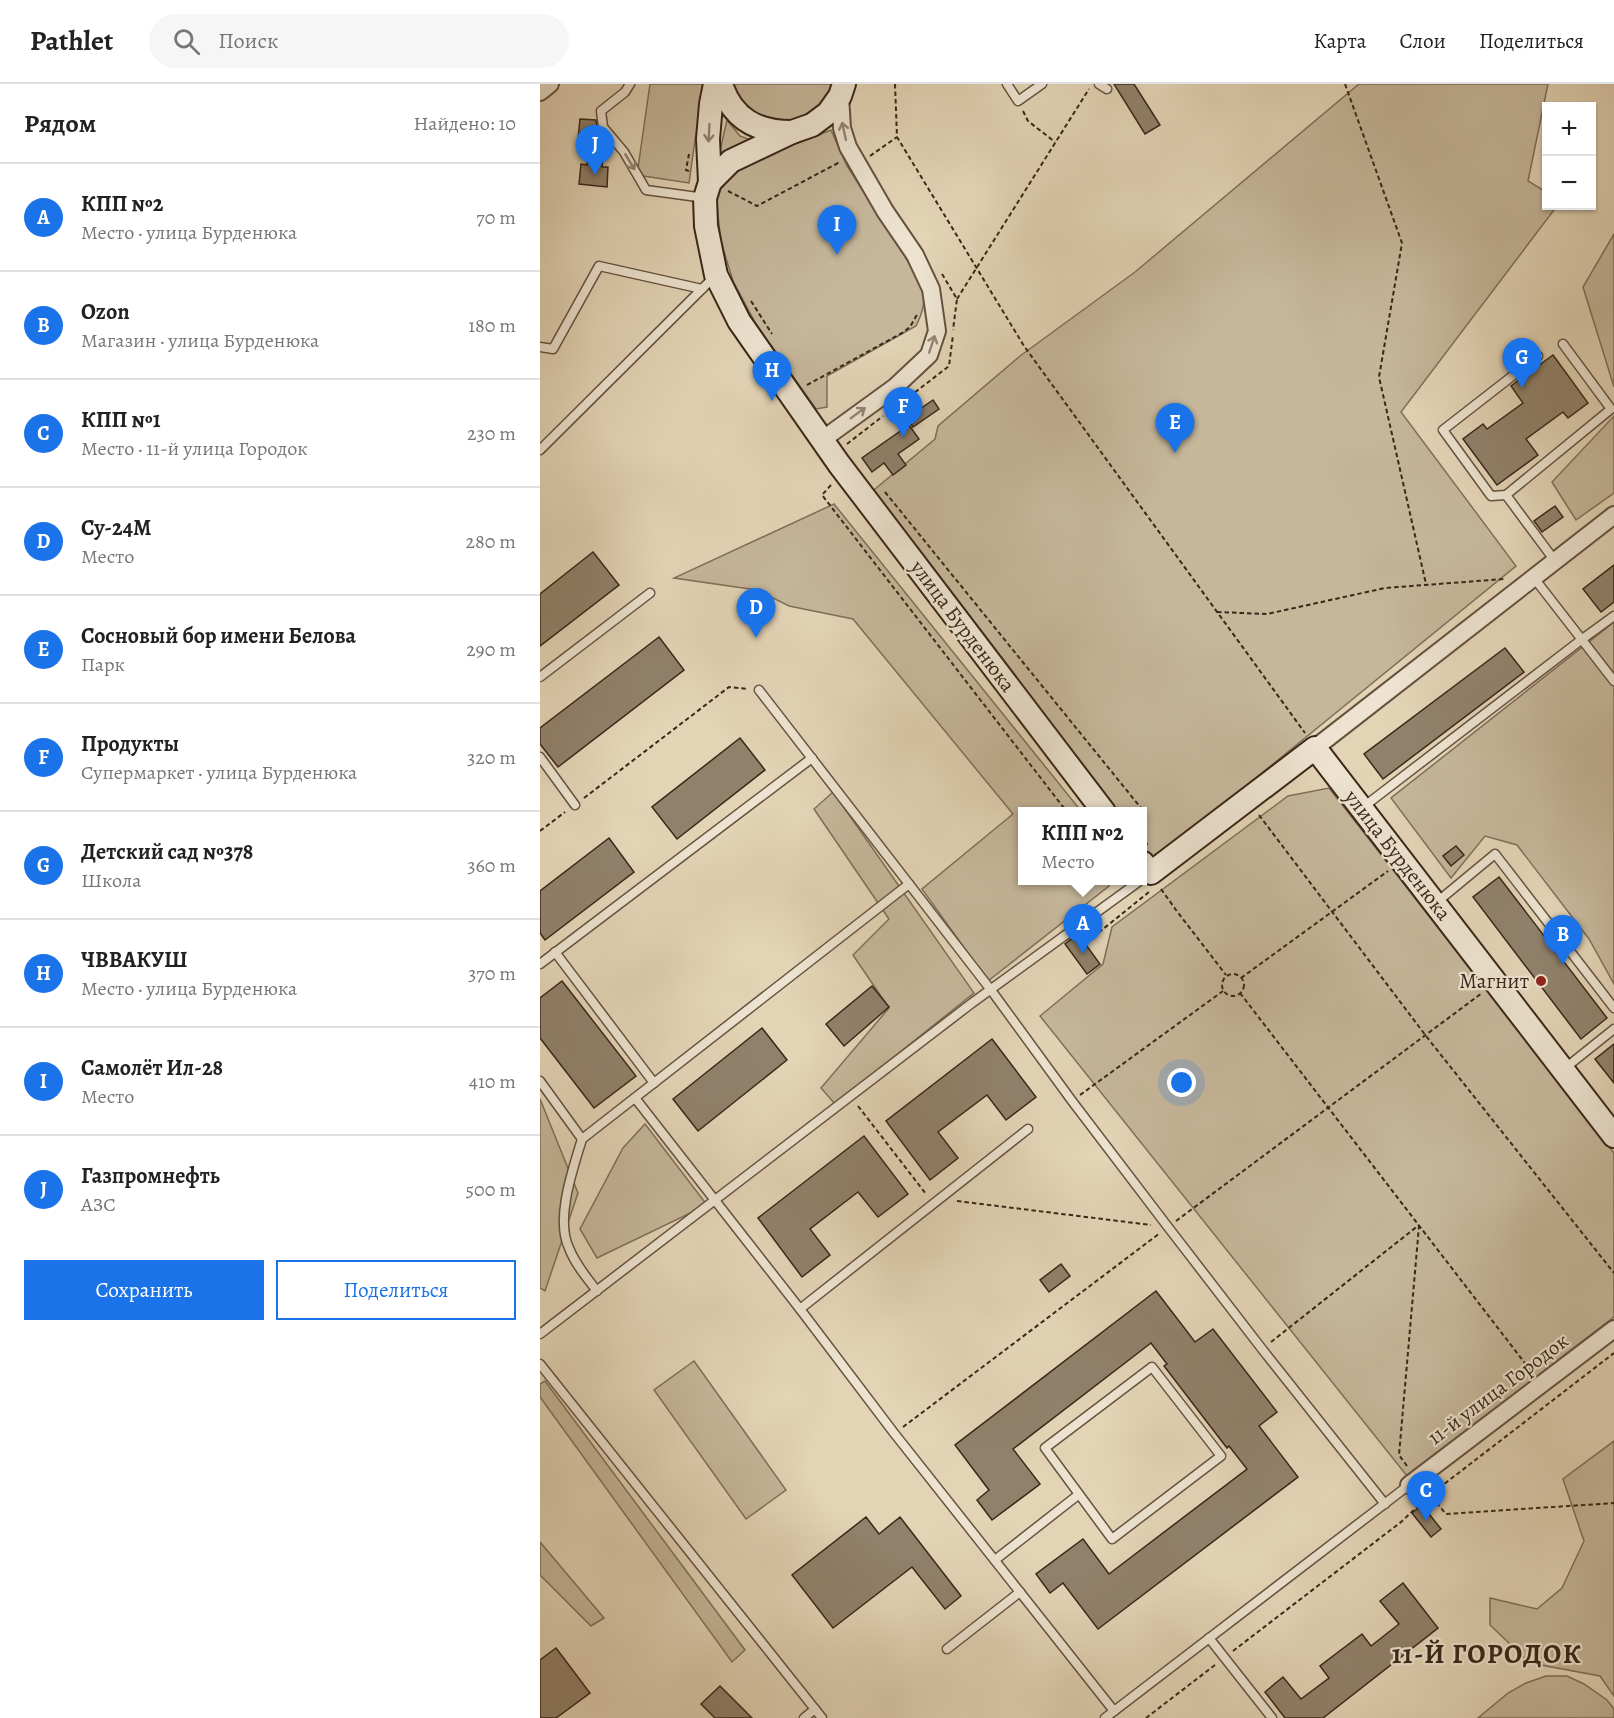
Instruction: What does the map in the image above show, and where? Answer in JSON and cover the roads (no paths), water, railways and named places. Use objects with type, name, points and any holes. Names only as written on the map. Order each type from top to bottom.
[{"type":"street","points":[[540,92],[550,84]]},
{"type":"street","name":"улица Бурденюка","points":[[715,84],[708,139],[706,226],[709,282],[844,470],[1100,807]]},
{"type":"street","points":[[721,84],[729,103],[741,116],[756,126],[774,132],[792,132]]},
{"type":"street","points":[[708,190],[731,161],[812,125],[828,113],[842,90]]},
{"type":"street","points":[[822,440],[895,387],[929,355],[937,331],[931,289],[915,255],[856,164],[848,147],[842,128],[842,90]]},
{"type":"street","points":[[1147,873],[1315,748],[1614,515]]},
{"type":"street","name":"улица Бурденюка","points":[[1315,748],[1614,1136]]},
{"type":"street","name":"11-й улица Городок","points":[[1413,1482],[1614,1329]]},
{"type":"lane","points":[[630,84],[625,92],[601,111],[603,127],[624,152],[646,190],[708,190]]},
{"type":"lane","points":[[1007,84],[1018,101],[1042,84]]},
{"type":"lane","points":[[540,347],[553,349],[599,266],[709,282]]},
{"type":"lane","points":[[540,450],[709,282]]},
{"type":"lane","points":[[1538,356],[1443,430],[1491,496],[1506,495],[1611,409],[1563,344]]},
{"type":"lane","points":[[1506,495],[1555,561]]},
{"type":"lane","points":[[1534,578],[1614,681]]},
{"type":"lane","points":[[540,677],[650,593]]},
{"type":"lane","points":[[1362,808],[1614,616]]},
{"type":"lane","points":[[759,690],[991,990],[1168,1227],[1385,1504]]},
{"type":"lane","points":[[540,757],[575,805]]},
{"type":"lane","points":[[540,964],[812,758]]},
{"type":"lane","points":[[1435,903],[1495,854],[1614,1008]]},
{"type":"lane","points":[[597,1292],[576,1262],[563,1229],[569,1186],[582,1139],[909,884]]},
{"type":"lane","points":[[540,1334],[1130,885]]},
{"type":"lane","points":[[555,952],[654,1083]]},
{"type":"lane","points":[[1563,1070],[1614,1029]]},
{"type":"lane","points":[[540,1081],[582,1139]]},
{"type":"lane","points":[[635,1098],[894,1433],[1114,1711]]},
{"type":"lane","points":[[800,1309],[1028,1129]]},
{"type":"lane","points":[[540,1364],[822,1718]]},
{"type":"lane","points":[[1152,1367],[1221,1456],[1112,1539],[1078,1495],[1045,1448],[1152,1367]]},
{"type":"lane","points":[[1105,1718],[1413,1482]]},
{"type":"lane","points":[[995,1560],[1078,1495]]},
{"type":"lane","points":[[947,1649],[1020,1592]]},
{"type":"lane","points":[[1209,1638],[1272,1718]]},
{"type":"lane","points":[[804,1718],[814,1709]]},
{"type":"place","name":"Газпромнефть","points":[[595,175]]},
{"type":"place","name":"Самолёт Ил-28","points":[[837,255]]},
{"type":"place","name":"Детский сад №378","points":[[1522,388]]},
{"type":"place","name":"ЧВВАКУШ","points":[[772,401]]},
{"type":"place","name":"Продукты","points":[[903,437]]},
{"type":"place","name":"Сосновый бор имени Белова","points":[[1175,453]]},
{"type":"place","name":"Су-24М","points":[[756,638]]},
{"type":"place","name":"КПП №2","points":[[1083,954]]},
{"type":"place","name":"Ozon","points":[[1563,965]]},
{"type":"place","name":"Магнит","points":[[1541,981]]},
{"type":"place","name":"КПП №1","points":[[1426,1521]]},
{"type":"district","name":"11-Й ГОРОДОК","points":[[1487,1654]]}]
